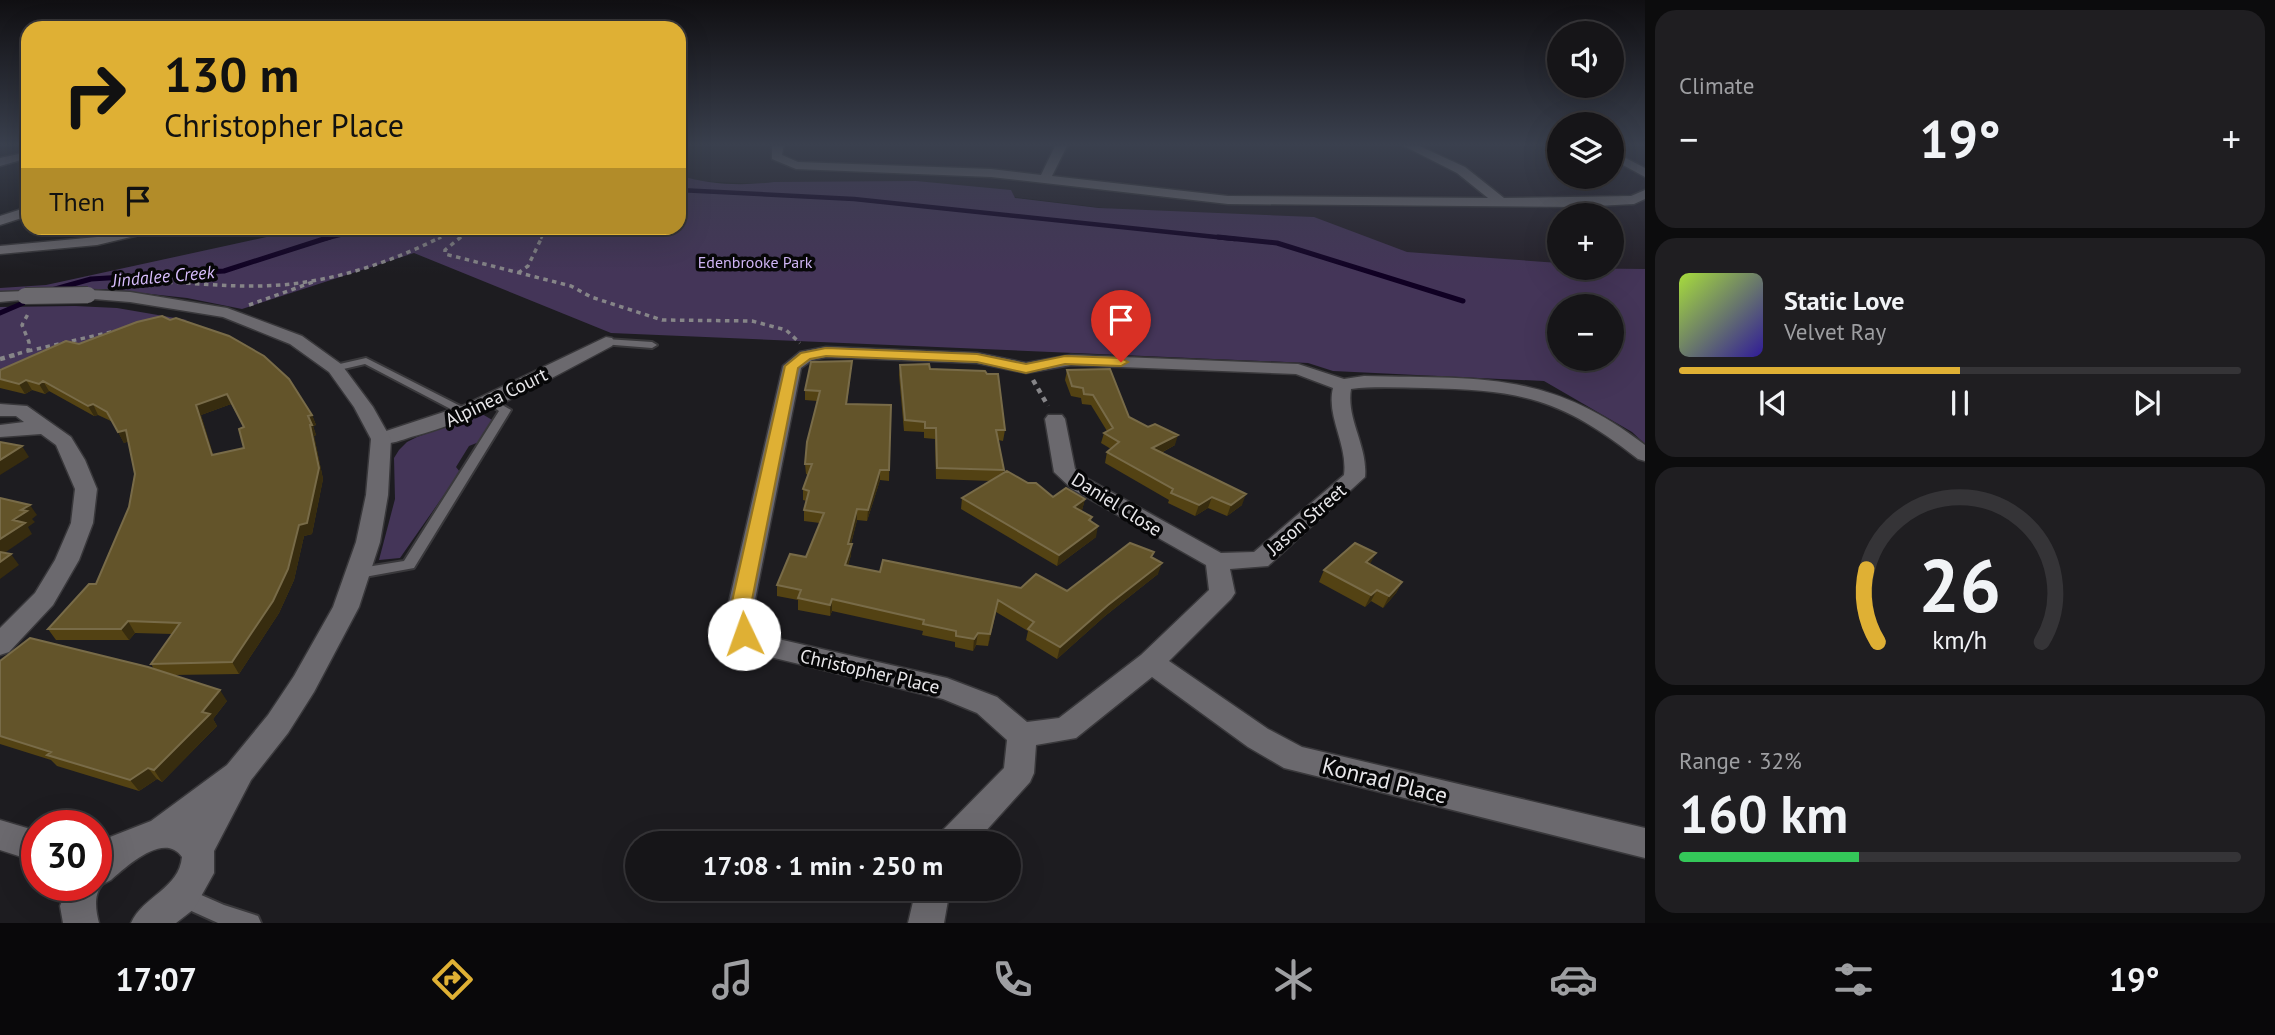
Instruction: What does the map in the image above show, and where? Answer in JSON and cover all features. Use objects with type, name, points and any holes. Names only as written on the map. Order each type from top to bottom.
[{"type":"street","points":[[1115,187],[1228,200],[1605,203],[1634,200],[1645,194]]},
{"type":"street","points":[[1482,187],[1502,203]]},
{"type":"street","points":[[0,221],[21,214]]},
{"type":"street","points":[[0,250],[97,241],[122,235]]},
{"type":"street","points":[[0,297],[28,304],[88,295],[130,297],[228,313],[296,340],[335,368],[363,407],[381,439],[377,495],[359,573],[345,607],[304,684],[278,724],[240,771],[199,847]]},
{"type":"street","name":"Alpinea Court","points":[[381,439],[431,428],[467,414],[606,342]]},
{"type":"street","points":[[806,355],[826,352],[977,358],[1026,368],[1071,360],[1298,369],[1343,385],[1364,382],[1530,391],[1559,400],[1588,416],[1645,455]]},
{"type":"street","name":"Christopher Place","points":[[806,355],[792,366],[773,449],[739,615],[744,634],[767,648],[947,689],[987,705],[1022,735]]},
{"type":"street","name":"Jason Street","points":[[1217,561],[1260,560],[1354,477],[1357,465],[1356,450],[1339,396],[1343,385]]},
{"type":"street","points":[[0,410],[18,410],[64,441],[86,489],[82,523],[67,560],[44,599],[0,645]]},
{"type":"street","name":"Daniel Close","points":[[1055,419],[1065,471],[1080,484],[1217,561]]},
{"type":"street","points":[[0,430],[34,427],[47,429]]},
{"type":"street","points":[[964,831],[1018,774],[1022,735],[1066,729],[1151,662],[1222,593],[1217,561]]},
{"type":"street","name":"Konrad Place","points":[[1151,662],[1258,738],[1295,759],[1645,843]]},
{"type":"street","points":[[112,858],[130,845],[159,834],[240,771]]},
{"type":"street","points":[[149,923],[183,897],[198,870],[201,858],[199,847],[190,838],[177,833],[159,834]]},
{"type":"street","points":[[0,835],[21,842]]},
{"type":"street","points":[[79,922],[77,906],[80,901]]},
{"type":"street","points":[[926,923],[931,901]]},
{"type":"lane","points":[[606,342],[652,345]]},
{"type":"lane","points":[[335,368],[366,361],[467,414]]},
{"type":"lane","points":[[359,573],[409,565],[505,410],[492,402]]},
{"type":"lane","points":[[183,897],[223,915],[251,923]]},
{"type":"path","points":[[248,305],[419,249],[446,235]]},
{"type":"path","points":[[463,235],[445,250],[446,254],[571,286],[591,297],[662,320],[676,322],[725,319],[778,327],[793,334],[806,355]]},
{"type":"path","points":[[517,274],[528,266],[543,235]]},
{"type":"path","points":[[138,282],[198,281],[261,286],[321,280]]},
{"type":"path","points":[[27,351],[29,342],[22,325],[28,304]]},
{"type":"path","points":[[0,359],[115,331]]},
{"type":"path","points":[[1026,368],[1055,419]]},
{"type":"shaded area","points":[[827,187],[1645,187],[1645,274],[1624,270],[1624,203],[1547,203],[1547,266],[1395,255],[1119,210],[997,195]]},
{"type":"green space","name":"Edenbrooke Park","points":[[686,187],[980,187],[1011,190],[1015,198],[1099,208],[1314,217],[1407,252],[1547,262],[1547,280],[1624,280],[1624,269],[1645,269],[1645,444],[1632,432],[1544,381],[1333,371],[1308,363],[611,333],[414,253],[242,309],[187,298],[105,289],[0,292],[0,288],[46,285],[276,235],[686,235]]},
{"type":"green space","points":[[0,307],[117,308],[187,320],[0,369]]},
{"type":"green space","points":[[482,414],[494,421],[479,442],[469,446],[456,467],[460,472],[400,558],[379,560],[395,499],[394,458],[399,450],[417,437]]},
{"type":"building","points":[[162,316],[170,320],[176,318],[229,336],[264,356],[289,379],[312,415],[308,416],[319,468],[307,523],[299,525],[288,569],[273,601],[232,662],[151,664],[180,623],[128,621],[121,629],[48,629],[89,584],[96,584],[129,507],[135,474],[126,430],[118,432],[107,412],[93,404],[88,406],[43,381],[39,384],[26,380],[19,384],[0,379],[0,370],[66,341],[79,344],[137,322]],"holes":[[[227,394],[244,427],[239,429],[244,448],[212,455],[196,405]]]},
{"type":"building","points":[[852,361],[846,404],[891,405],[889,470],[880,470],[868,510],[857,509],[848,544],[852,544],[845,565],[880,572],[883,560],[1021,588],[1036,574],[1067,591],[1130,543],[1154,552],[1151,557],[1162,563],[1060,647],[1028,629],[1034,622],[998,600],[990,634],[978,633],[974,639],[956,636],[956,631],[923,624],[924,620],[832,599],[830,605],[798,598],[801,590],[777,585],[790,554],[806,557],[824,513],[804,510],[809,491],[803,489],[812,464],[805,464],[807,442],[820,391],[805,390],[811,362]]},
{"type":"building","points":[[929,364],[930,369],[998,374],[1005,430],[996,430],[1004,470],[937,468],[936,428],[925,428],[925,422],[905,420],[900,365]]},
{"type":"building","points":[[1110,369],[1129,417],[1148,427],[1155,424],[1178,435],[1152,448],[1246,494],[1231,505],[1212,497],[1199,505],[1171,493],[1173,489],[1107,452],[1119,442],[1104,433],[1113,428],[1093,395],[1084,394],[1083,388],[1072,386],[1067,370]]},
{"type":"building","points":[[0,442],[22,446],[0,460]]},
{"type":"building","points":[[1007,471],[1028,483],[1036,483],[1053,497],[1066,488],[1085,499],[1074,507],[1092,517],[1089,520],[1098,526],[1059,555],[962,498]]},
{"type":"building","points":[[0,498],[30,505],[21,510],[27,511],[13,520],[25,523],[0,539]]},
{"type":"building","points":[[1355,543],[1376,553],[1366,562],[1402,582],[1389,596],[1377,590],[1371,595],[1324,570]]},
{"type":"building","points":[[0,552],[11,554],[0,562]]},
{"type":"building","points":[[30,638],[148,667],[220,690],[202,712],[210,714],[154,770],[148,768],[130,780],[47,755],[51,752],[0,736],[0,661]]},
{"type":"waterway","points":[[686,190],[854,199],[1235,239]]},
{"type":"waterway","name":"Jindalee Creek","points":[[326,238],[339,235]]},
{"type":"waterway","points":[[1218,237],[1277,243],[1463,301]]},
{"type":"waterway","name":"Jindalee Creek","points":[[48,291],[91,279],[224,271],[326,238]]},
{"type":"waterway","name":"Jindalee Creek","points":[[0,313],[28,301]]},
{"type":"route","points":[[744,634],[739,615],[773,449],[792,366],[806,355],[826,352],[977,358],[1026,368],[1065,360],[1121,362]]}]
